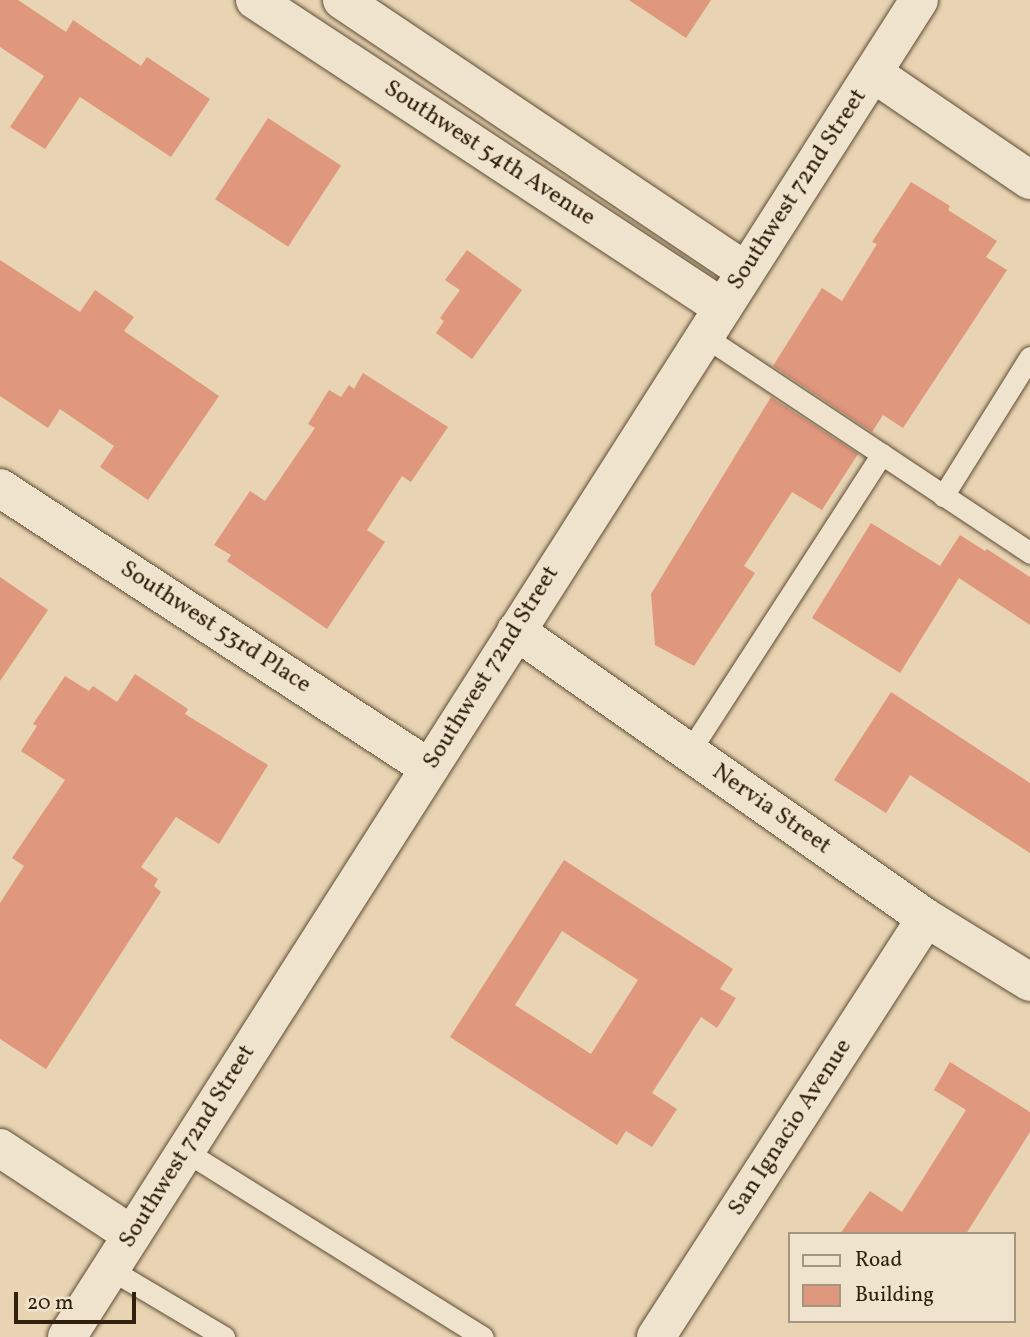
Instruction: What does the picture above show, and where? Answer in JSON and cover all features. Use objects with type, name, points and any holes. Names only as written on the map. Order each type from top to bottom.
[{"type":"street","name":"Southwest 54th Avenue","points":[[255,0],[713,322]]},
{"type":"street","name":"Southwest 54th Avenue","points":[[342,0],[746,271]]},
{"type":"street","name":"Southwest 72nd Street","points":[[67,1337],[919,0]]},
{"type":"street","points":[[873,73],[1030,180]]},
{"type":"street","name":"Southwest 53rd Place","points":[[0,488],[429,768]]},
{"type":"street","name":"Nervia Street","points":[[516,631],[926,918],[1030,982]]},
{"type":"street","name":"San Ignacio Avenue","points":[[656,1337],[926,918]]},
{"type":"street","points":[[0,1148],[132,1235]]},
{"type":"lane","points":[[713,322],[881,454],[1030,553]]},
{"type":"lane","points":[[943,496],[1030,356]]},
{"type":"lane","points":[[690,752],[881,454]]},
{"type":"lane","points":[[185,1151],[483,1337]]},
{"type":"lane","points":[[110,1269],[224,1337]]},
{"type":"building","points":[[0,0],[18,0],[66,32],[73,20],[141,66],[147,57],[210,99],[171,157],[80,97],[45,149],[10,127],[44,76],[0,47]]},
{"type":"building","points":[[629,0],[711,0],[686,38]]},
{"type":"building","points":[[268,118],[341,165],[288,247],[215,199]]},
{"type":"building","points":[[911,182],[950,206],[948,210],[997,241],[986,257],[1007,270],[903,428],[883,415],[872,432],[773,366],[822,288],[842,301],[877,244],[872,242]]},
{"type":"building","points":[[467,250],[522,290],[472,359],[436,333],[444,321],[440,318],[460,290],[445,280]]},
{"type":"building","points":[[0,260],[80,312],[95,290],[134,317],[124,331],[219,396],[148,500],[100,467],[114,446],[60,409],[48,428],[0,396]]},
{"type":"building","points":[[363,373],[448,427],[411,482],[402,476],[367,530],[385,542],[327,629],[227,561],[231,555],[214,545],[250,491],[265,501],[315,428],[308,424],[329,390],[341,397],[349,385],[354,389]]},
{"type":"building","points":[[771,397],[858,454],[822,510],[792,492],[744,566],[755,573],[694,666],[655,645],[651,594]]},
{"type":"building","points":[[871,523],[940,566],[960,535],[985,551],[987,549],[1030,577],[1030,625],[959,578],[900,673],[812,618]]},
{"type":"building","points":[[0,577],[48,610],[0,681]]},
{"type":"building","points":[[135,674],[188,709],[185,714],[268,765],[219,844],[176,817],[141,867],[158,879],[154,886],[161,892],[46,1069],[0,1039],[0,903],[24,866],[12,858],[65,780],[21,751],[37,726],[33,724],[65,676],[89,691],[93,686],[117,702]]},
{"type":"building","points":[[891,692],[1030,783],[1030,853],[910,775],[886,813],[834,780]]},
{"type":"building","points":[[564,860],[733,969],[720,989],[736,998],[717,1028],[701,1017],[652,1093],[677,1109],[652,1147],[626,1131],[617,1145],[450,1037]],"holes":[[[562,931],[638,980],[591,1054],[515,1005]]]},
{"type":"building","points":[[950,1062],[1030,1112],[1030,1132],[967,1232],[841,1232],[870,1191],[902,1212],[966,1110],[934,1090]]}]
